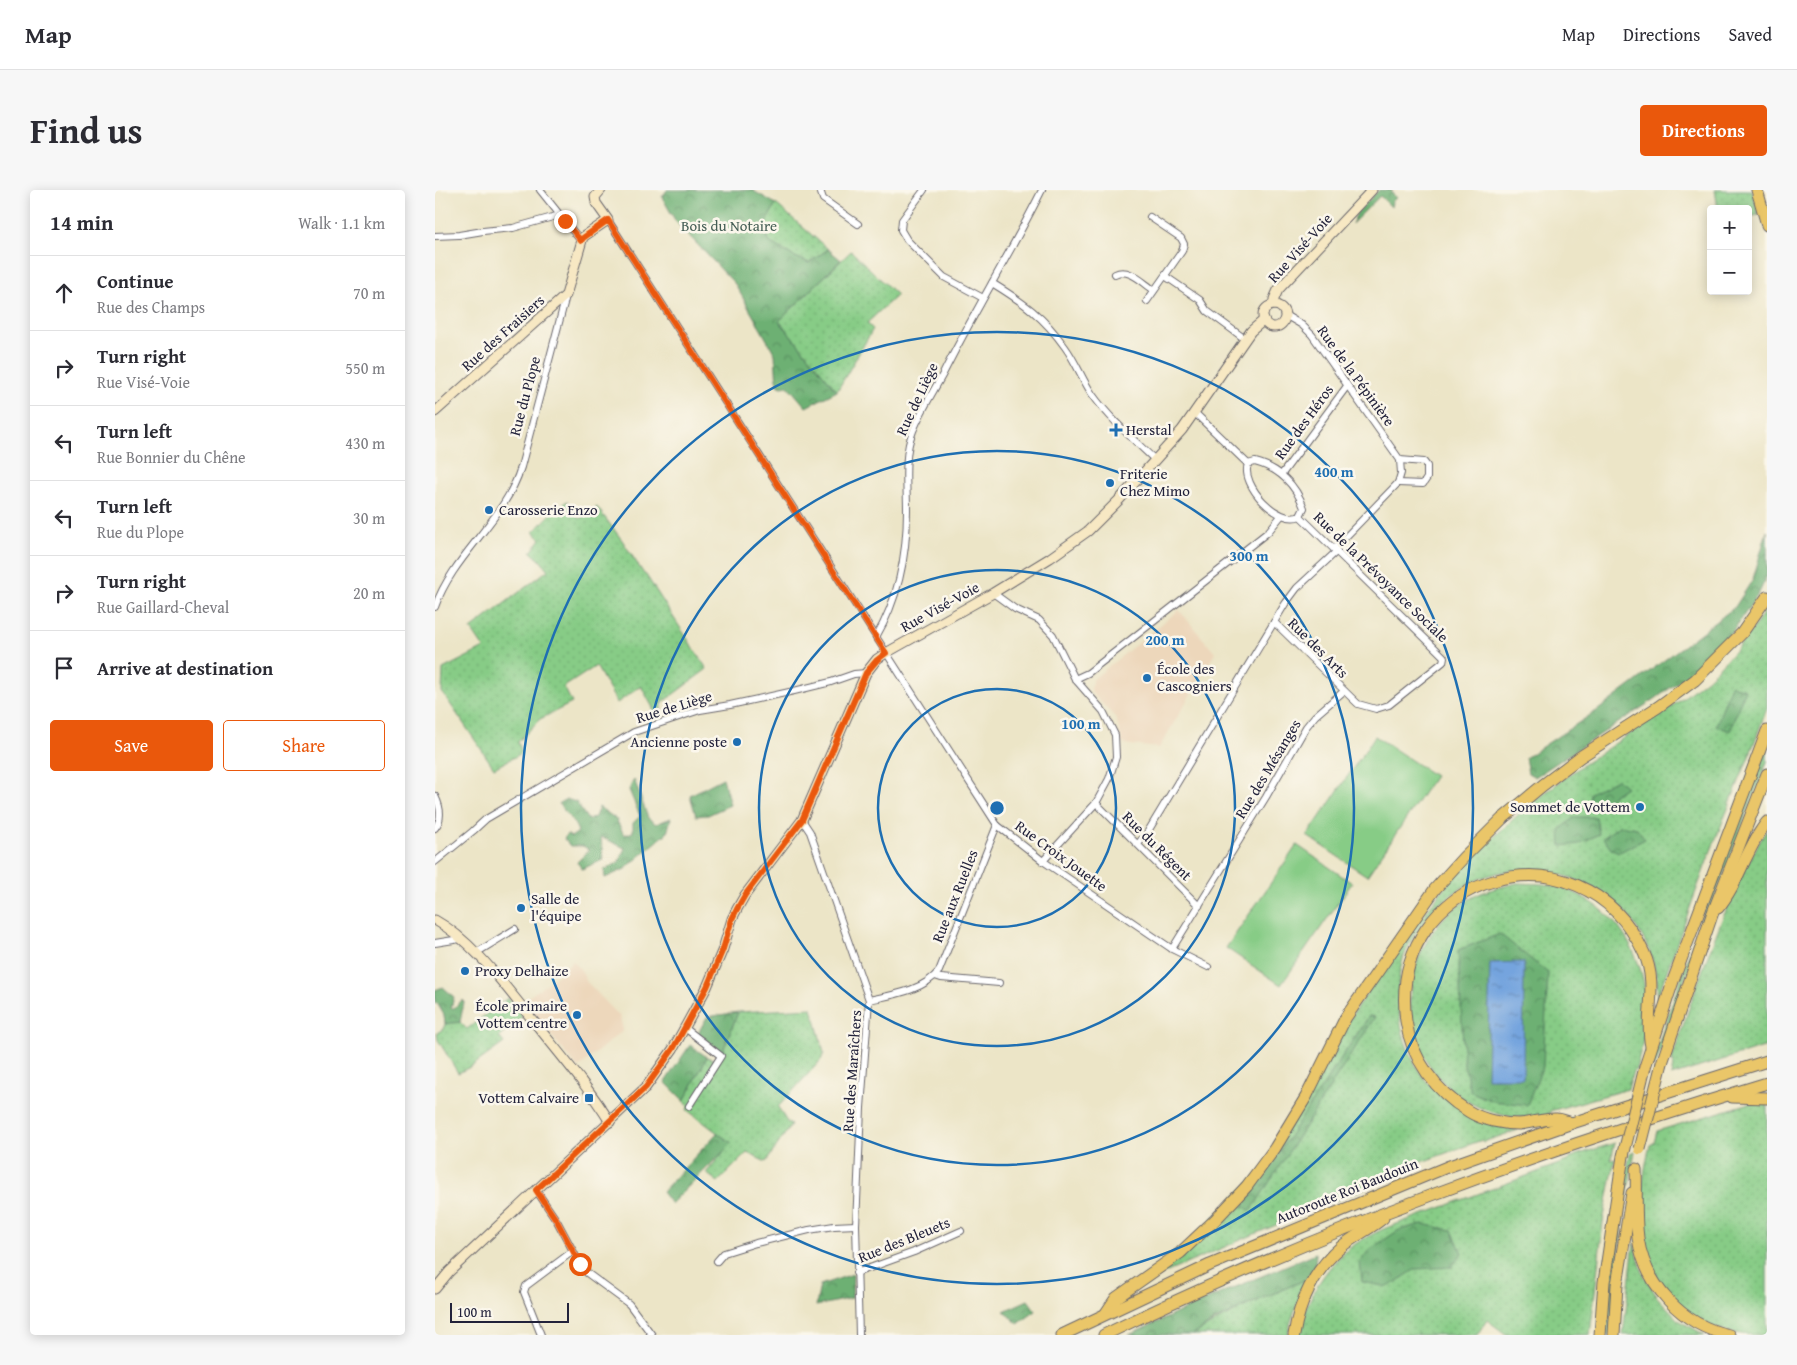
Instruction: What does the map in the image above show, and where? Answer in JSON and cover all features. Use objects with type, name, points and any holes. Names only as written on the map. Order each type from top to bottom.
[{"type":"highway","points":[[1757,190],[1767,225]]},
{"type":"highway","points":[[1106,1313],[1116,1298],[1180,1253],[1247,1186],[1275,1148],[1306,1097],[1346,1017],[1405,930],[1446,876],[1502,819],[1543,785],[1580,757],[1658,708],[1695,680],[1742,633],[1767,597]]},
{"type":"highway","points":[[1600,1335],[1607,1256],[1623,1156],[1651,1046],[1709,882],[1767,731]]},
{"type":"highway","points":[[1614,1335],[1626,1222],[1640,1149],[1662,1063],[1712,915],[1767,774]]},
{"type":"highway","points":[[1712,915],[1727,898],[1747,855],[1767,822]]},
{"type":"highway","points":[[1572,1123],[1557,1119],[1519,1124],[1497,1122],[1470,1112],[1450,1099],[1425,1070],[1413,1048],[1407,1028],[1404,1008],[1407,972],[1419,941],[1429,924],[1449,904],[1468,891],[1491,881],[1518,876],[1547,876],[1575,884],[1599,897],[1618,914],[1633,932],[1645,956],[1651,981],[1651,1010],[1648,1032],[1651,1046]]},
{"type":"highway","name":"Autoroute Roi Baudouin","points":[[1062,1335],[1209,1265],[1447,1167],[1572,1123],[1767,1061]]},
{"type":"highway","points":[[1105,1335],[1158,1309],[1292,1250],[1395,1209],[1574,1144],[1767,1083]]},
{"type":"highway","points":[[1717,1098],[1767,1098]]},
{"type":"highway","points":[[1636,1169],[1638,1237],[1650,1274],[1661,1293],[1688,1318],[1729,1335]]},
{"type":"highway","points":[[1294,1335],[1298,1314],[1310,1285],[1323,1266],[1341,1247],[1395,1209]]},
{"type":"street","points":[[540,190],[581,241],[608,220],[595,198],[601,190]]},
{"type":"street","points":[[820,190],[823,198],[859,224]]},
{"type":"street","points":[[924,190],[902,220],[901,230],[907,240],[944,276],[983,298]]},
{"type":"street","name":"Rue de Liège","points":[[876,637],[883,626],[900,581],[903,566],[907,519],[907,458],[913,431],[1042,190]]},
{"type":"street","name":"Rue Visé-Voie","points":[[1273,305],[1278,290],[1372,190]]},
{"type":"street","points":[[435,236],[459,236],[513,228],[560,214]]},
{"type":"street","points":[[1147,301],[1182,251],[1184,241],[1151,217]]},
{"type":"street","name":"Rue Croix Jouette","points":[[608,220],[997,825],[1043,861],[1172,949],[1208,967]]},
{"type":"street","name":"Rue du Plope","points":[[435,607],[451,576],[514,488],[581,241]]},
{"type":"street","points":[[1115,274],[1128,272],[1154,290]]},
{"type":"street","points":[[1165,276],[1200,300],[1207,311],[1245,339]]},
{"type":"street","points":[[992,283],[1019,299],[1040,316],[1066,348],[1092,394],[1126,434],[1155,460]]},
{"type":"street","name":"Rue des Fraisiers","points":[[435,412],[566,295]]},
{"type":"street","name":"Rue Visé-Voie","points":[[435,1289],[449,1272],[646,1087],[673,1049],[707,987],[737,909],[745,895],[802,820],[866,673],[877,660],[1051,558],[1087,531],[1120,499],[1182,430],[1245,339],[1255,326],[1264,320],[1267,307],[1273,305],[1281,307],[1285,315]]},
{"type":"street","points":[[1264,320],[1268,325],[1275,327],[1282,323],[1285,315]]},
{"type":"street","name":"Rue de la Pépinière","points":[[1285,315],[1302,325],[1312,335],[1400,460]]},
{"type":"street","name":"Rue des Héros","points":[[1282,474],[1347,386]]},
{"type":"street","points":[[1195,413],[1248,464]]},
{"type":"street","points":[[1138,844],[1147,833],[1292,595],[1398,482],[1401,473],[1400,460],[1424,462],[1427,466],[1427,478],[1423,484],[1398,482]]},
{"type":"street","points":[[1255,462],[1262,464],[1282,474],[1302,502],[1304,508],[1300,516],[1290,519],[1281,516],[1269,507],[1255,491],[1246,475],[1248,464],[1255,462]]},
{"type":"street","points":[[1075,679],[1088,673],[1253,544],[1268,532],[1281,516]]},
{"type":"street","name":"Rue de la Prévoyance Sociale","points":[[1300,516],[1444,657],[1443,662],[1438,667],[1401,698],[1384,708],[1376,709],[1362,706],[1343,691]]},
{"type":"street","points":[[993,593],[1015,609],[1039,620],[1049,630],[1063,653],[1075,679],[1103,711],[1115,735],[1116,757],[1109,779],[1097,803],[1043,861]]},
{"type":"street","name":"Rue des Arts","points":[[1274,622],[1343,691]]},
{"type":"street","name":"Rue de Liège","points":[[435,862],[486,818],[634,732],[700,710],[785,693],[831,682],[854,674],[866,673]]},
{"type":"street","name":"Rue des Mésanges","points":[[1172,949],[1269,792],[1306,727],[1315,716],[1343,691]]},
{"type":"street","points":[[435,796],[440,810],[439,822],[435,828]]},
{"type":"street","name":"Rue du Régent","points":[[1097,803],[1199,906]]},
{"type":"street","name":"Rue des Maraîchers","points":[[802,820],[810,832],[869,1000],[861,1108],[856,1225],[859,1335]]},
{"type":"street","name":"Rue aux Ruelles","points":[[935,976],[939,971],[997,825]]},
{"type":"street","points":[[435,920],[460,939],[486,965],[550,1040],[610,1122]]},
{"type":"street","points":[[476,954],[515,929]]},
{"type":"street","points":[[435,943],[460,939]]},
{"type":"street","points":[[869,1000],[897,994],[916,987],[935,976],[999,983]]},
{"type":"street","points":[[685,1028],[721,1056],[689,1106]]},
{"type":"street","points":[[536,1190],[557,1221],[580,1264],[587,1273],[629,1304],[652,1335]]},
{"type":"street","points":[[717,1261],[724,1253],[756,1243],[809,1230],[856,1225]]},
{"type":"street","name":"Rue des Bleuets","points":[[856,1274],[915,1252],[961,1231]]},
{"type":"street","points":[[541,1335],[524,1292],[526,1286],[573,1251]]},
{"type":"shaded area","name":"École des Cascogniers","points":[[1179,610],[1215,653],[1159,748],[1123,744],[1116,718],[1091,692],[1092,680]]},
{"type":"shaded area","name":"École primaire Vottem centre","points":[[573,961],[581,970],[586,981],[620,1017],[623,1030],[578,1068],[523,1001],[552,980]]},
{"type":"green space","name":"Bois du Notaire","points":[[667,190],[752,190],[776,204],[765,224],[769,242],[809,263],[828,249],[841,260],[779,321],[837,391],[806,407],[788,386],[782,387],[777,385],[775,354],[735,284],[676,222],[662,197]]},
{"type":"green space","points":[[1379,190],[1393,190],[1391,192],[1396,198],[1392,202],[1391,207],[1380,196],[1352,224],[1357,212]]},
{"type":"green space","points":[[1715,190],[1752,190],[1759,215],[1752,216],[1752,205],[1717,205]]},
{"type":"green space","points":[[776,204],[828,249],[809,263],[769,242],[765,224]]},
{"type":"green space","points":[[851,251],[897,295],[867,323],[873,329],[837,391],[779,321]]},
{"type":"green space","points":[[567,501],[579,519],[597,507],[646,575],[707,669],[663,702],[660,711],[661,718],[656,719],[652,706],[641,686],[617,703],[596,666],[564,687],[572,703],[540,719],[518,742],[522,753],[494,768],[442,692],[443,669],[484,648],[471,629],[548,570],[531,552],[541,539],[533,532]]},
{"type":"green space","points":[[1767,531],[1767,576],[1759,593],[1733,631],[1716,651],[1699,667],[1655,699],[1535,777],[1528,773],[1525,758],[1598,710],[1735,607],[1753,579]]},
{"type":"green space","points":[[1767,607],[1767,708],[1710,853],[1657,998],[1657,981],[1653,963],[1637,927],[1610,898],[1599,891],[1582,882],[1537,870],[1507,871],[1487,876],[1468,884],[1436,908],[1411,941],[1401,965],[1399,978],[1400,1021],[1405,1042],[1413,1061],[1431,1086],[1487,1123],[1518,1130],[1483,1142],[1482,1140],[1416,1164],[1416,1167],[1149,1280],[1265,1167],[1348,1021],[1394,953],[1444,888],[1482,848],[1530,804],[1584,764],[1678,702],[1707,679],[1734,652],[1753,629]],"holes":[[[1369,1016],[1374,1017],[1251,1210],[1244,1206]]]},
{"type":"green space","points":[[1731,685],[1745,689],[1730,731],[1716,726]]},
{"type":"green space","points":[[1375,736],[1435,776],[1367,876],[1307,836]]},
{"type":"green space","points":[[1767,749],[1767,762],[1709,912],[1656,1064],[1651,1066],[1703,913]]},
{"type":"green space","points":[[723,778],[730,805],[708,815],[696,816],[690,795]]},
{"type":"green space","points":[[634,779],[648,818],[656,824],[671,818],[667,833],[625,869],[605,878],[604,870],[619,862],[625,848],[601,837],[603,860],[582,869],[577,862],[589,850],[583,846],[570,846],[564,839],[567,834],[571,837],[578,832],[559,803],[566,799],[576,802],[588,820],[595,817],[599,807],[616,819],[624,835],[633,832],[633,823],[640,816],[629,790]]},
{"type":"green space","points":[[1617,779],[1626,787],[1608,799],[1589,804],[1590,793]]},
{"type":"green space","points":[[1575,817],[1596,817],[1599,834],[1579,844],[1561,846],[1560,830]]},
{"type":"green space","points":[[1620,825],[1637,828],[1645,839],[1620,852],[1611,849],[1603,838]]},
{"type":"green space","points":[[1767,829],[1767,1046],[1671,1076],[1674,1061],[1671,1062],[1712,945],[1741,876]]},
{"type":"green space","points":[[1297,845],[1352,883],[1281,985],[1226,948]]},
{"type":"green space","points":[[1517,883],[1544,884],[1559,887],[1579,895],[1597,906],[1612,920],[1634,953],[1646,993],[1647,1014],[1644,1035],[1636,1070],[1633,1071],[1628,1089],[1550,1111],[1550,1115],[1514,1117],[1482,1109],[1454,1092],[1432,1069],[1417,1041],[1410,1010],[1413,976],[1426,943],[1439,923],[1457,907],[1476,895]]},
{"type":"green space","points":[[1500,934],[1548,973],[1543,1066],[1527,1105],[1493,1101],[1471,1092],[1464,1065],[1458,950]]},
{"type":"green space","points":[[443,987],[454,997],[451,1008],[454,1008],[462,1000],[464,1002],[460,1022],[445,1024],[444,1015],[437,1003],[435,1004],[435,990]]},
{"type":"green space","points":[[508,998],[523,1016],[499,1037],[504,1043],[472,1066],[458,1073],[438,1040],[437,1033],[443,1029],[445,1024],[460,1022],[467,1029]]},
{"type":"green space","points":[[812,1008],[824,1053],[821,1060],[778,1107],[791,1125],[766,1162],[747,1153],[718,1182],[706,1173],[731,1143],[687,1110],[689,1106],[684,1101],[707,1057],[714,1060],[721,1056],[738,1012]]},
{"type":"green space","points":[[738,1012],[722,1053],[698,1033],[707,1017]]},
{"type":"green space","points":[[1369,1016],[1375,1017],[1251,1211],[1243,1206]]},
{"type":"green space","points":[[690,1045],[707,1057],[684,1101],[665,1082]]},
{"type":"green space","points":[[1767,1103],[1767,1335],[1742,1334],[1722,1330],[1703,1322],[1683,1307],[1667,1290],[1655,1272],[1647,1252],[1641,1211],[1645,1167],[1650,1145],[1654,1143],[1657,1131],[1747,1104]]},
{"type":"green space","points":[[717,1133],[732,1143],[671,1204],[662,1192]]},
{"type":"green space","points":[[1615,1143],[1611,1160],[1615,1159],[1603,1222],[1590,1335],[1507,1335],[1487,1320],[1477,1335],[1299,1335],[1309,1301],[1322,1278],[1346,1251],[1360,1241],[1386,1228],[1567,1161],[1576,1155]]},
{"type":"green space","points":[[1635,1151],[1622,1222],[1610,1335],[1605,1335],[1618,1221],[1630,1153]]},
{"type":"green space","points":[[1422,1224],[1452,1230],[1462,1253],[1452,1267],[1416,1269],[1388,1287],[1362,1282],[1360,1262],[1369,1250],[1399,1230]]},
{"type":"green space","points":[[1634,1243],[1643,1273],[1657,1297],[1680,1321],[1705,1335],[1623,1335]]},
{"type":"green space","points":[[1316,1253],[1315,1268],[1309,1278],[1214,1321],[1193,1335],[1129,1335],[1212,1297]]},
{"type":"green space","points":[[853,1274],[852,1298],[816,1306],[820,1285]]},
{"type":"green space","points":[[1309,1278],[1299,1299],[1288,1335],[1193,1335],[1235,1311]]},
{"type":"green space","points":[[1028,1300],[1036,1311],[1018,1324],[1004,1311]]},
{"type":"water","points":[[1524,962],[1523,1078],[1487,1078],[1490,963]]},
{"type":"place","name":"Herstal","points":[[1116,430]]},
{"type":"place","name":"Friterie Chez Mimo","points":[[1110,483]]},
{"type":"place","name":"Carosserie Enzo","points":[[489,510]]},
{"type":"place","name":"École des Cascogniers","points":[[1147,678]]},
{"type":"place","name":"Ancienne poste","points":[[737,742]]},
{"type":"place","name":"Sommet de Vottem","points":[[1640,807]]},
{"type":"place","name":"Salle de l'équipe","points":[[521,908]]},
{"type":"place","name":"Proxy Delhaize","points":[[465,971]]},
{"type":"place","name":"École primaire Vottem centre","points":[[577,1015]]},
{"type":"place","name":"Vottem Calvaire","points":[[589,1098]]},
{"type":"route","points":[[565,221],[581,241],[608,220],[886,653],[866,673],[802,820],[745,895],[737,909],[707,987],[673,1049],[646,1087],[536,1190],[557,1221],[580,1264]]}]
